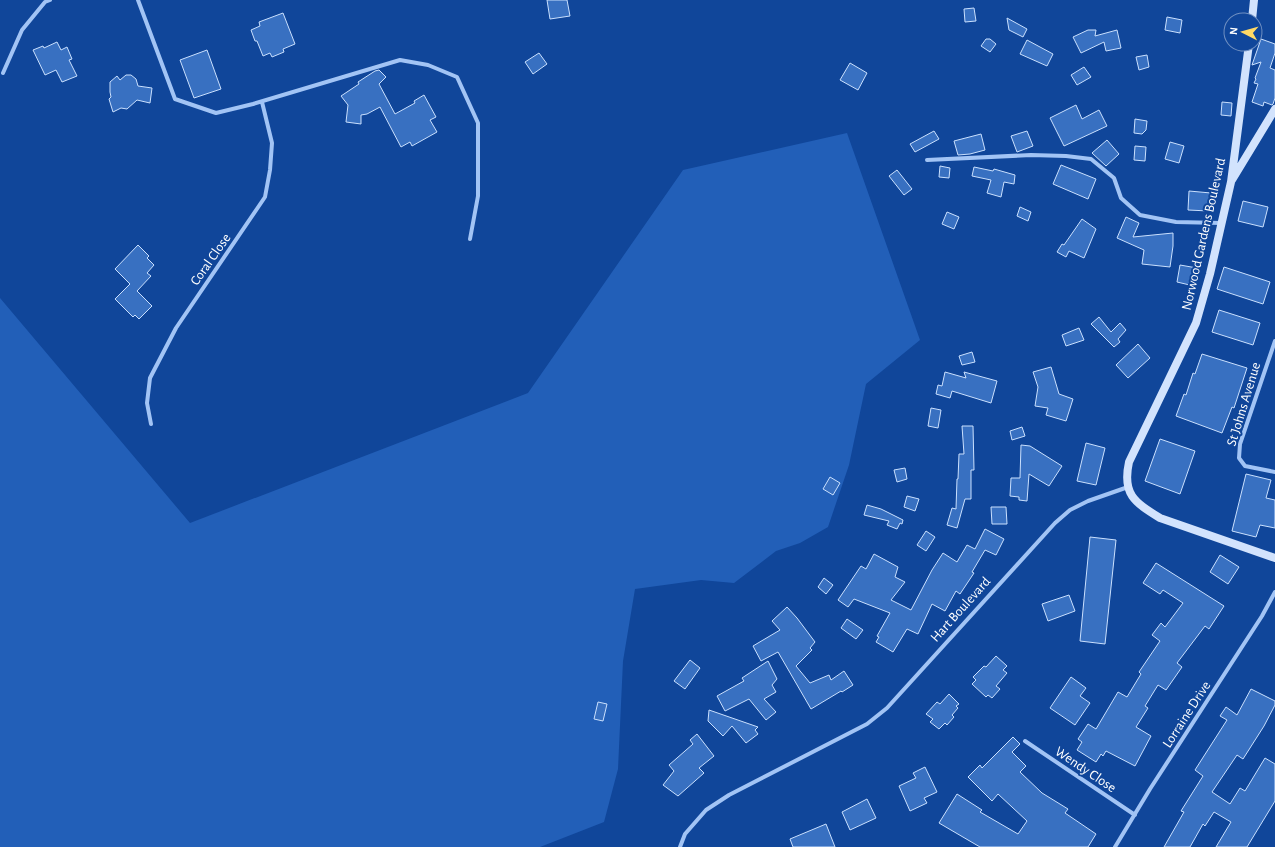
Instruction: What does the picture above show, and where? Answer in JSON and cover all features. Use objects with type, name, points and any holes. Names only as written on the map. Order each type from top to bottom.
[{"type":"street","points":[[3,73],[22,30],[45,2],[50,0]]},
{"type":"street","points":[[138,0],[175,99],[216,113],[262,102],[400,60],[428,65],[457,77],[478,123],[478,196],[470,239]]},
{"type":"street","points":[[1253,12],[1254,0]]},
{"type":"street","name":"Norwood Gardens Boulevard","points":[[1128,487],[1126,474],[1130,462],[1196,323],[1210,274],[1230,182],[1248,52]]},
{"type":"street","name":"Coral Close","points":[[151,424],[147,403],[150,378],[176,328],[265,197],[270,170],[272,143],[262,102]]},
{"type":"street","points":[[1230,182],[1275,110]]},
{"type":"street","points":[[926,160],[1031,156],[1066,156],[1091,159],[1114,178],[1120,198],[1140,215],[1176,222],[1221,223]]},
{"type":"street","name":"St Johns Avenue","points":[[1275,341],[1274,349],[1240,444],[1239,458],[1245,466],[1275,472]]},
{"type":"street","points":[[1128,487],[1134,499],[1143,508],[1160,518],[1275,558]]},
{"type":"street","name":"Hart Boulevard","points":[[680,847],[685,834],[706,810],[729,795],[867,724],[888,708],[1055,523],[1070,510],[1088,501],[1128,487]]},
{"type":"street","name":"Lorraine Drive","points":[[1115,847],[1262,616],[1275,592]]},
{"type":"street","name":"Wendy Close","points":[[1025,741],[1135,815]]},
{"type":"shaded area","points":[[847,133],[920,340],[866,384],[849,465],[828,527],[800,543],[776,551],[734,583],[701,580],[635,589],[623,661],[618,769],[604,822],[540,847],[0,847],[0,298],[190,523],[528,393],[683,170]]},
{"type":"building","points":[[547,0],[567,0],[570,16],[550,19]]},
{"type":"building","points":[[974,8],[976,21],[965,22],[964,9]]},
{"type":"building","points":[[283,13],[295,44],[283,49],[284,52],[272,57],[270,53],[263,56],[251,30],[260,26],[259,22]]},
{"type":"building","points":[[1167,17],[1182,20],[1180,33],[1165,30]]},
{"type":"building","points":[[1007,18],[1027,29],[1023,37],[1009,30]]},
{"type":"building","points":[[1088,30],[1096,30],[1095,36],[1117,30],[1121,48],[1106,51],[1104,42],[1081,53],[1073,37]]},
{"type":"building","points":[[986,39],[990,39],[996,44],[990,52],[981,46]]},
{"type":"building","points":[[1027,40],[1053,54],[1047,66],[1020,54]]},
{"type":"building","points":[[1263,40],[1275,44],[1275,53],[1270,68],[1275,70],[1275,98],[1272,105],[1264,102],[1263,106],[1252,102],[1258,84],[1254,83],[1255,78],[1261,62],[1252,65],[1256,52],[1263,52]]},
{"type":"building","points":[[57,42],[61,50],[67,47],[72,59],[69,60],[77,76],[62,82],[56,70],[45,75],[33,50],[43,46],[44,48]]},
{"type":"building","points":[[207,50],[221,89],[194,98],[180,60]]},
{"type":"building","points":[[539,53],[547,64],[533,74],[525,62]]},
{"type":"building","points":[[1147,55],[1149,67],[1139,70],[1136,57]]},
{"type":"building","points":[[850,63],[867,73],[858,90],[840,80]]},
{"type":"building","points":[[1084,67],[1091,77],[1077,85],[1071,75]]},
{"type":"building","points":[[379,70],[386,77],[379,84],[395,114],[415,103],[414,101],[424,95],[436,117],[430,120],[437,132],[412,146],[410,142],[401,147],[380,107],[367,114],[361,115],[361,124],[346,122],[348,105],[341,96],[359,84],[358,82]]},
{"type":"building","points":[[126,75],[131,75],[136,79],[138,86],[152,88],[150,103],[137,100],[127,109],[121,108],[113,112],[109,99],[111,97],[110,82],[117,76],[120,80]]},
{"type":"building","points":[[1222,102],[1232,103],[1231,116],[1221,115]]},
{"type":"building","points":[[1076,105],[1082,119],[1099,110],[1107,126],[1064,146],[1050,118]]},
{"type":"building","points":[[1135,119],[1147,121],[1146,130],[1142,134],[1134,133]]},
{"type":"building","points":[[934,131],[939,139],[915,152],[910,144]]},
{"type":"building","points":[[1027,131],[1033,146],[1017,152],[1011,136]]},
{"type":"building","points":[[981,134],[985,150],[970,154],[958,155],[954,141]]},
{"type":"building","points":[[1107,140],[1119,154],[1106,166],[1092,153]]},
{"type":"building","points":[[1170,142],[1184,146],[1179,163],[1165,159]]},
{"type":"building","points":[[1135,146],[1146,147],[1145,161],[1134,160]]},
{"type":"building","points":[[1061,165],[1096,179],[1088,199],[1053,184]]},
{"type":"building","points":[[940,166],[950,168],[949,178],[939,177]]},
{"type":"building","points":[[974,167],[993,171],[994,169],[1015,175],[1014,184],[1004,182],[1001,197],[987,193],[991,180],[972,176]]},
{"type":"building","points":[[897,170],[912,189],[904,195],[889,176]]},
{"type":"building","points":[[1189,191],[1211,193],[1209,211],[1188,210]]},
{"type":"building","points":[[1243,201],[1268,207],[1263,227],[1238,221]]},
{"type":"building","points":[[1020,207],[1031,212],[1028,221],[1017,216]]},
{"type":"building","points":[[947,212],[959,217],[954,229],[942,224]]},
{"type":"building","points":[[1126,217],[1139,223],[1133,237],[1173,233],[1170,267],[1142,264],[1144,250],[1117,238]]},
{"type":"building","points":[[1082,219],[1096,229],[1084,258],[1069,251],[1066,257],[1057,252],[1062,244],[1064,245]]},
{"type":"building","points":[[138,245],[149,256],[147,258],[154,265],[147,273],[151,276],[137,291],[152,306],[139,319],[135,315],[133,317],[115,299],[130,284],[115,269]]},
{"type":"building","points":[[1180,265],[1197,268],[1194,286],[1177,282]]},
{"type":"building","points":[[1224,267],[1270,282],[1263,304],[1217,289]]},
{"type":"building","points":[[1219,310],[1260,323],[1253,345],[1212,332]]},
{"type":"building","points":[[1099,317],[1111,332],[1120,323],[1126,330],[1118,339],[1120,342],[1114,347],[1091,324]]},
{"type":"building","points":[[1079,328],[1084,340],[1066,346],[1062,335]]},
{"type":"building","points":[[1138,344],[1150,358],[1128,378],[1116,365]]},
{"type":"building","points":[[972,352],[975,362],[962,365],[959,356]]},
{"type":"building","points":[[1202,354],[1247,368],[1234,408],[1232,407],[1222,433],[1176,416],[1184,394],[1186,395],[1193,373],[1195,374]]},
{"type":"building","points":[[1051,367],[1059,394],[1073,399],[1066,421],[1046,415],[1048,408],[1035,406],[1038,387],[1033,372]]},
{"type":"building","points":[[945,372],[966,378],[964,372],[997,381],[991,403],[952,391],[950,398],[936,394],[938,385],[942,386]]},
{"type":"building","points":[[931,408],[941,410],[938,428],[928,426]]},
{"type":"building","points":[[962,426],[973,426],[974,470],[971,470],[971,499],[965,499],[957,528],[947,525],[952,508],[956,509],[959,454],[964,454]]},
{"type":"building","points":[[1022,427],[1025,436],[1012,440],[1010,431]]},
{"type":"building","points":[[1160,439],[1195,451],[1180,494],[1145,481]]},
{"type":"building","points":[[1086,443],[1105,448],[1096,485],[1077,481]]},
{"type":"building","points":[[1021,445],[1030,446],[1062,466],[1049,486],[1029,474],[1027,501],[1019,500],[1019,497],[1010,496],[1011,478],[1020,478]]},
{"type":"building","points":[[905,468],[907,479],[897,482],[894,470]]},
{"type":"building","points":[[1246,474],[1271,480],[1266,498],[1275,500],[1275,528],[1260,525],[1256,537],[1232,531]]},
{"type":"building","points":[[830,477],[840,483],[833,495],[823,489]]},
{"type":"building","points":[[907,496],[919,499],[915,511],[904,507]]},
{"type":"building","points":[[867,505],[881,509],[903,520],[902,524],[900,523],[897,529],[887,525],[889,521],[864,515]]},
{"type":"building","points":[[991,507],[1006,507],[1007,524],[992,524]]},
{"type":"building","points":[[985,529],[1004,539],[996,555],[985,550],[972,572],[974,573],[960,594],[956,591],[945,611],[932,604],[918,634],[907,629],[893,652],[876,642],[879,637],[877,636],[890,613],[854,599],[848,607],[838,600],[861,566],[866,569],[874,554],[898,567],[895,577],[905,582],[891,600],[911,610],[932,570],[943,553],[957,562],[967,545],[975,549]]},
{"type":"building","points":[[926,531],[935,537],[926,551],[917,545]]},
{"type":"building","points":[[1090,537],[1116,540],[1105,644],[1080,641]]},
{"type":"building","points":[[1220,555],[1239,567],[1228,584],[1210,572]]},
{"type":"building","points":[[1156,563],[1224,606],[1209,629],[1205,626],[1177,663],[1182,667],[1166,690],[1158,685],[1145,706],[1148,708],[1136,727],[1151,736],[1135,766],[1106,751],[1103,756],[1101,754],[1096,762],[1077,750],[1082,742],[1078,739],[1088,724],[1096,729],[1118,692],[1127,697],[1141,674],[1139,672],[1160,641],[1152,635],[1161,623],[1165,627],[1183,603],[1163,590],[1160,594],[1143,583]]},
{"type":"building","points":[[824,578],[833,585],[826,594],[818,587]]},
{"type":"building","points":[[1069,595],[1075,611],[1048,621],[1042,604]]},
{"type":"building","points":[[787,607],[815,642],[810,648],[812,650],[796,666],[810,683],[829,675],[831,680],[844,671],[853,685],[811,709],[778,652],[761,661],[753,646],[780,630],[772,621]]},
{"type":"building","points":[[847,619],[863,630],[856,639],[841,628]]},
{"type":"building","points":[[996,656],[1007,666],[1003,670],[1007,673],[996,686],[1000,689],[992,698],[988,695],[986,697],[972,684],[976,680],[973,677],[984,666],[986,667]]},
{"type":"building","points":[[690,660],[700,668],[685,689],[674,681]]},
{"type":"building","points":[[768,661],[777,679],[772,685],[776,692],[764,699],[776,712],[766,720],[749,699],[725,711],[717,696],[744,681],[742,678]]},
{"type":"building","points":[[1071,677],[1086,688],[1080,696],[1090,703],[1075,725],[1050,708]]},
{"type":"building","points":[[1251,689],[1275,701],[1275,705],[1264,726],[1243,759],[1237,755],[1212,792],[1230,804],[1240,788],[1245,791],[1265,758],[1275,764],[1275,801],[1247,847],[1216,847],[1231,822],[1214,812],[1205,826],[1203,824],[1190,847],[1164,847],[1184,812],[1181,811],[1203,776],[1195,770],[1227,720],[1220,716],[1226,707],[1237,715]]},
{"type":"building","points":[[949,694],[959,704],[956,706],[958,708],[952,715],[954,717],[947,725],[945,723],[939,729],[930,722],[933,719],[926,714],[937,702],[940,704]]},
{"type":"building","points":[[598,702],[607,704],[603,721],[594,719]]},
{"type":"building","points":[[709,710],[758,727],[755,730],[758,734],[746,743],[732,726],[723,736],[708,721]]},
{"type":"building","points":[[697,734],[714,756],[699,768],[704,773],[678,796],[663,785],[674,771],[669,765],[693,744],[690,740]]},
{"type":"building","points":[[1013,737],[1020,744],[1012,752],[1026,766],[1020,772],[1042,793],[1068,809],[1065,813],[1096,834],[1088,847],[980,847],[939,823],[957,794],[982,810],[980,812],[1018,834],[1027,821],[998,794],[992,801],[968,777],[980,765],[982,768]]},
{"type":"building","points":[[925,767],[937,792],[924,798],[927,803],[910,811],[899,786],[916,778],[913,773]]},
{"type":"building","points":[[867,799],[876,818],[850,830],[842,812]]},
{"type":"building","points":[[826,824],[835,847],[793,847],[790,839]]}]
